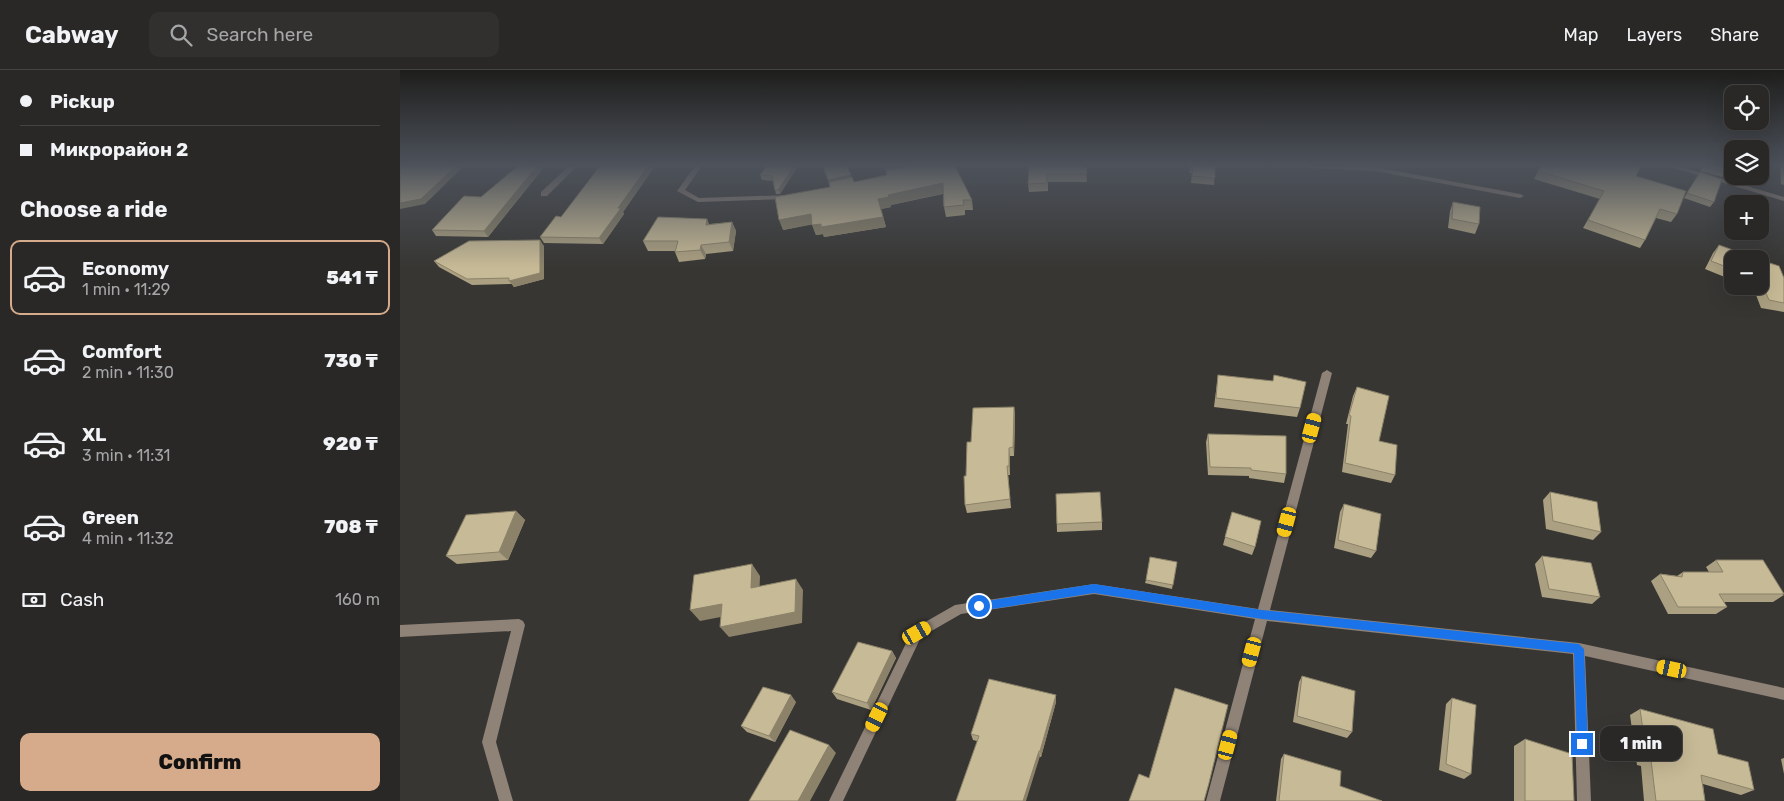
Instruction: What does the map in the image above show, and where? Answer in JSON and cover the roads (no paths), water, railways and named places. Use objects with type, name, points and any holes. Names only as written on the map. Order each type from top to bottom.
[{"type":"street","points":[[1213,801],[1327,373]]},
{"type":"street","points":[[836,801],[917,633],[959,609],[1094,589],[1262,615],[1579,649],[1784,694]]},
{"type":"street","points":[[400,631],[519,625],[489,742],[506,801]]},
{"type":"street","points":[[1579,649],[1584,801]]}]
